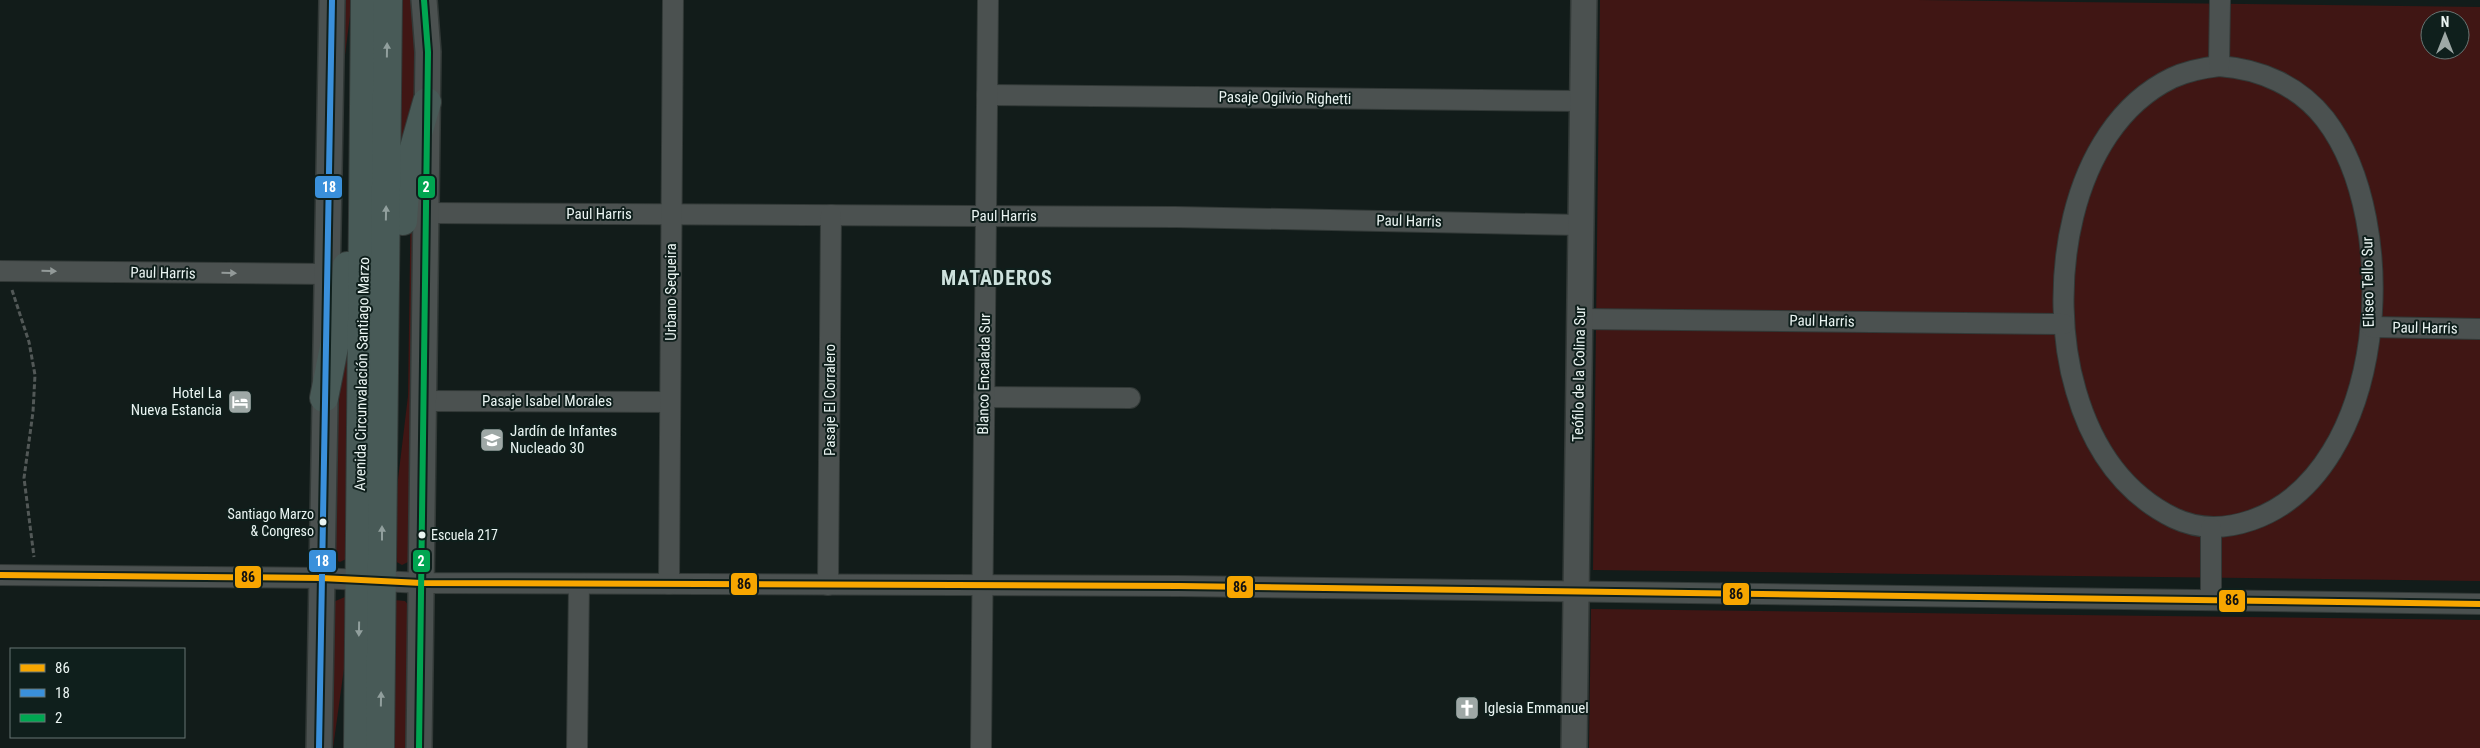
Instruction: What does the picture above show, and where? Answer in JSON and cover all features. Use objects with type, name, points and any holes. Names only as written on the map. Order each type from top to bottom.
[{"type":"highway","points":[[324,398],[346,285],[349,68],[360,0]]},
{"type":"highway","name":"Avenida Circunvalación Santiago Marzo","points":[[365,0],[371,581],[380,748]]},
{"type":"highway","name":"Avenida Circunvalación Santiago Marzo","points":[[358,748],[358,656],[371,581],[383,488],[388,0]]},
{"type":"highway","points":[[383,488],[400,393],[404,192],[427,102]]},
{"type":"highway","points":[[341,748],[358,656]]},
{"type":"street","points":[[319,748],[332,0]]},
{"type":"street","points":[[419,748],[428,40],[424,0]]},
{"type":"street","name":"Urbano Sequeira","points":[[669,584],[673,0]]},
{"type":"street","name":"Blanco Encalada Sur","points":[[981,748],[988,0]]},
{"type":"street","name":"Teófilo de la Colina Sur","points":[[1574,748],[1584,0]]},
{"type":"street","points":[[2219,66],[2220,0]]},
{"type":"street","name":"Eliseo Tello Sur","points":[[2219,66],[2242,68],[2265,74],[2286,85],[2306,99],[2325,119],[2340,142],[2358,187],[2369,240],[2372,296],[2371,327],[2359,387],[2335,446],[2318,473],[2294,496],[2269,514],[2240,524],[2211,528],[2181,521],[2154,508],[2130,490],[2110,466],[2093,439],[2082,412],[2067,354],[2064,324],[2064,267],[2072,217],[2086,180],[2101,148],[2126,113],[2151,91],[2171,79],[2194,70],[2219,66]]},
{"type":"street","name":"Pasaje Ogilvio Righetti","points":[[987,95],[1583,101]]},
{"type":"street","name":"Paul Harris","points":[[426,213],[1176,217],[1581,225]]},
{"type":"street","name":"Pasaje El Corralero","points":[[828,585],[831,215]]},
{"type":"street","name":"Paul Harris","points":[[3,271],[326,274]]},
{"type":"street","name":"Paul Harris","points":[[1580,319],[2064,324]]},
{"type":"street","name":"Paul Harris","points":[[2371,327],[2480,328]]},
{"type":"street","points":[[984,397],[1130,398]]},
{"type":"street","name":"Pasaje Isabel Morales","points":[[424,400],[670,402]]},
{"type":"street","points":[[2211,528],[2211,600]]},
{"type":"street","points":[[0,574],[322,578],[421,583],[1576,592],[2480,604]]},
{"type":"street","points":[[577,748],[579,584]]},
{"type":"path","points":[[3,271],[29,342],[35,375],[33,412],[24,478],[36,575]]},
{"type":"shaded area","points":[[343,0],[352,0],[344,63],[339,293]]},
{"type":"shaded area","points":[[399,0],[413,0],[416,20],[416,93],[400,172]]},
{"type":"shaded area","points":[[1600,0],[1919,0],[2480,7],[2480,581],[1593,570]]},
{"type":"shaded area","points":[[414,182],[410,561],[402,565],[395,561],[395,504],[408,396],[411,184]]},
{"type":"shaded area","points":[[349,318],[348,558],[340,562],[335,560],[334,382]]},
{"type":"shaded area","points":[[345,597],[348,599],[346,654],[333,748],[327,748],[333,602]]},
{"type":"shaded area","points":[[394,600],[405,601],[409,606],[407,748],[389,748]]},
{"type":"shaded area","points":[[1591,609],[2480,620],[2480,748],[1589,748]]},
{"type":"transit line","name":"18","points":[[319,748],[332,0]]},
{"type":"transit line","name":"2","points":[[419,748],[428,52],[424,0]]},
{"type":"transit line","name":"86","points":[[0,575],[321,578],[421,583],[1179,586],[2480,604]]},
{"type":"place","name":"Hotel La Nueva Estancia","points":[[240,402]]},
{"type":"place","name":"Jardín de Infantes Nucleado 30","points":[[492,440]]},
{"type":"place","name":"Santiago Marzo & Congreso","points":[[323,522]]},
{"type":"place","name":"Escuela 217","points":[[422,535]]},
{"type":"place","name":"Iglesia Emmanuel","points":[[1467,708]]},
{"type":"district","name":"MATADEROS","points":[[997,278]]}]
